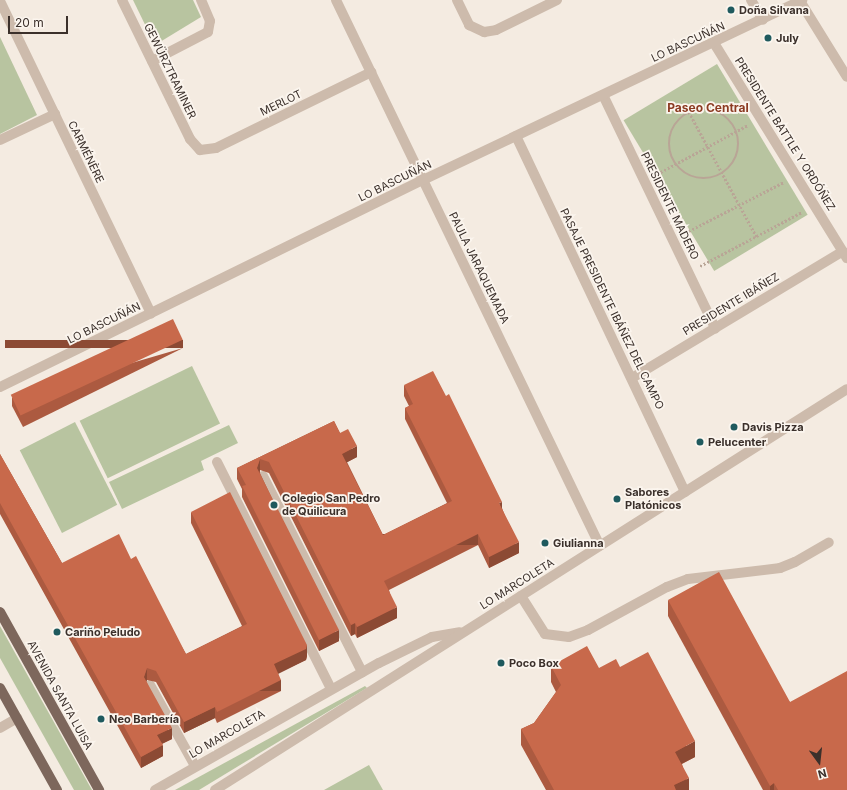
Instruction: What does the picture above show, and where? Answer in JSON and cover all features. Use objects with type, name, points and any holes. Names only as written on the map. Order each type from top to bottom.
[{"type":"main road","name":"AVENIDA SANTA LUISA","points":[[0,612],[99,790]]},
{"type":"main road","points":[[0,688],[56,790]]},
{"type":"street","name":"GEWÜRZTRAMINER","points":[[122,0],[190,139],[200,150]]},
{"type":"street","points":[[152,61],[203,37],[210,27],[208,15],[201,0]]},
{"type":"street","name":"PAULA JARAQUEMADA","points":[[336,0],[600,546]]},
{"type":"street","points":[[456,0],[469,25],[478,31],[496,30],[557,0]]},
{"type":"street","points":[[751,0],[763,20]]},
{"type":"street","name":"CARMÉNÈRE","points":[[0,1],[151,313]]},
{"type":"street","points":[[801,1],[847,77]]},
{"type":"street","name":"LO BASCUÑÁN","points":[[0,387],[423,180],[801,1]]},
{"type":"street","name":"PRESIDENTE BATTLE Y ORDÓÑEZ","points":[[714,43],[845,254]]},
{"type":"street","name":"MERLOT","points":[[200,150],[216,148],[371,72]]},
{"type":"street","name":"PRESIDENTE MADERO","points":[[603,95],[715,328]]},
{"type":"street","points":[[0,140],[55,114]]},
{"type":"street","name":"PASAJE PRESIDENTE IBÁÑEZ DEL CAMPO","points":[[516,136],[685,492]]},
{"type":"street","name":"PRESIDENTE IBÁÑEZ","points":[[632,378],[715,328],[845,254]]},
{"type":"street","name":"LO MARCOLETA","points":[[215,790],[847,389]]},
{"type":"street","points":[[217,462],[331,689]]},
{"type":"street","points":[[263,476],[362,672]]},
{"type":"street","points":[[521,596],[544,634],[569,637],[588,630],[667,587],[688,579],[780,568],[795,562],[829,542]]},
{"type":"street","name":"LO MARCOLETA","points":[[155,790],[362,672],[432,637],[464,632]]},
{"type":"street","points":[[150,684],[195,766]]},
{"type":"street","points":[[0,728],[17,718]]},
{"type":"path","points":[[701,108],[713,109],[724,114],[737,130],[740,146],[737,158],[722,175],[700,179],[691,177],[675,164],[671,156],[669,136],[679,119],[689,112],[701,108]]},
{"type":"path","points":[[689,112],[706,147],[757,238]]},
{"type":"path","points":[[645,181],[761,118]]},
{"type":"path","points":[[673,240],[797,176]]},
{"type":"path","points":[[688,272],[757,238],[815,206]]},
{"type":"green space","points":[[133,0],[193,0],[201,17],[155,45]]},
{"type":"green space","points":[[0,37],[37,115],[0,134]]},
{"type":"green space","points":[[717,64],[808,215],[714,271],[624,120]]},
{"type":"green space","points":[[192,366],[220,424],[108,478],[80,421]]},
{"type":"green space","points":[[75,422],[117,505],[62,533],[20,450]]},
{"type":"green space","points":[[229,425],[238,443],[201,461],[204,470],[122,509],[109,482]]},
{"type":"green space","points":[[0,626],[92,790],[74,790],[0,658]]},
{"type":"green space","points":[[365,686],[367,688],[199,790],[175,790]]},
{"type":"green space","points":[[369,765],[383,790],[324,790]]},
{"type":"building","points":[[173,319],[183,340],[20,415],[11,395]]},
{"type":"building","points":[[433,371],[446,396],[449,394],[502,502],[499,503],[519,542],[489,557],[478,534],[384,581],[397,607],[357,627],[355,623],[351,625],[269,462],[260,459],[257,468],[339,630],[319,640],[242,486],[246,485],[237,468],[334,421],[340,433],[348,429],[357,446],[342,454],[383,535],[452,501],[405,408],[413,404],[404,385]]},
{"type":"building","points":[[0,454],[62,563],[119,534],[131,559],[136,556],[186,654],[247,624],[191,512],[230,492],[307,645],[306,649],[274,664],[281,680],[217,712],[215,707],[184,722],[156,671],[147,668],[144,677],[172,728],[157,735],[163,745],[141,757],[0,503]]},
{"type":"building","points":[[719,572],[790,702],[847,671],[847,790],[778,790],[774,783],[770,786],[668,600]]},
{"type":"building","points":[[587,646],[599,668],[616,659],[620,667],[648,652],[695,741],[675,752],[689,778],[674,785],[676,790],[554,790],[521,729],[534,723],[561,685],[551,666]]},
{"type":"place","name":"Doña Silvana","points":[[731,10]]},
{"type":"place","name":"July","points":[[768,38]]},
{"type":"place","name":"Davis Pizza","points":[[734,427]]},
{"type":"place","name":"Pelucenter","points":[[700,442]]},
{"type":"place","name":"Sabores Platónicos","points":[[617,499]]},
{"type":"place","name":"Colegio San Pedro de Quilicura","points":[[274,505]]},
{"type":"place","name":"Giulianna","points":[[545,543]]},
{"type":"place","name":"Cariño Peludo","points":[[57,632]]},
{"type":"place","name":"Poco Box","points":[[501,663]]},
{"type":"place","name":"Neo Barbería","points":[[101,719]]},
{"type":"district","name":"Paseo Central","points":[[708,108]]}]
